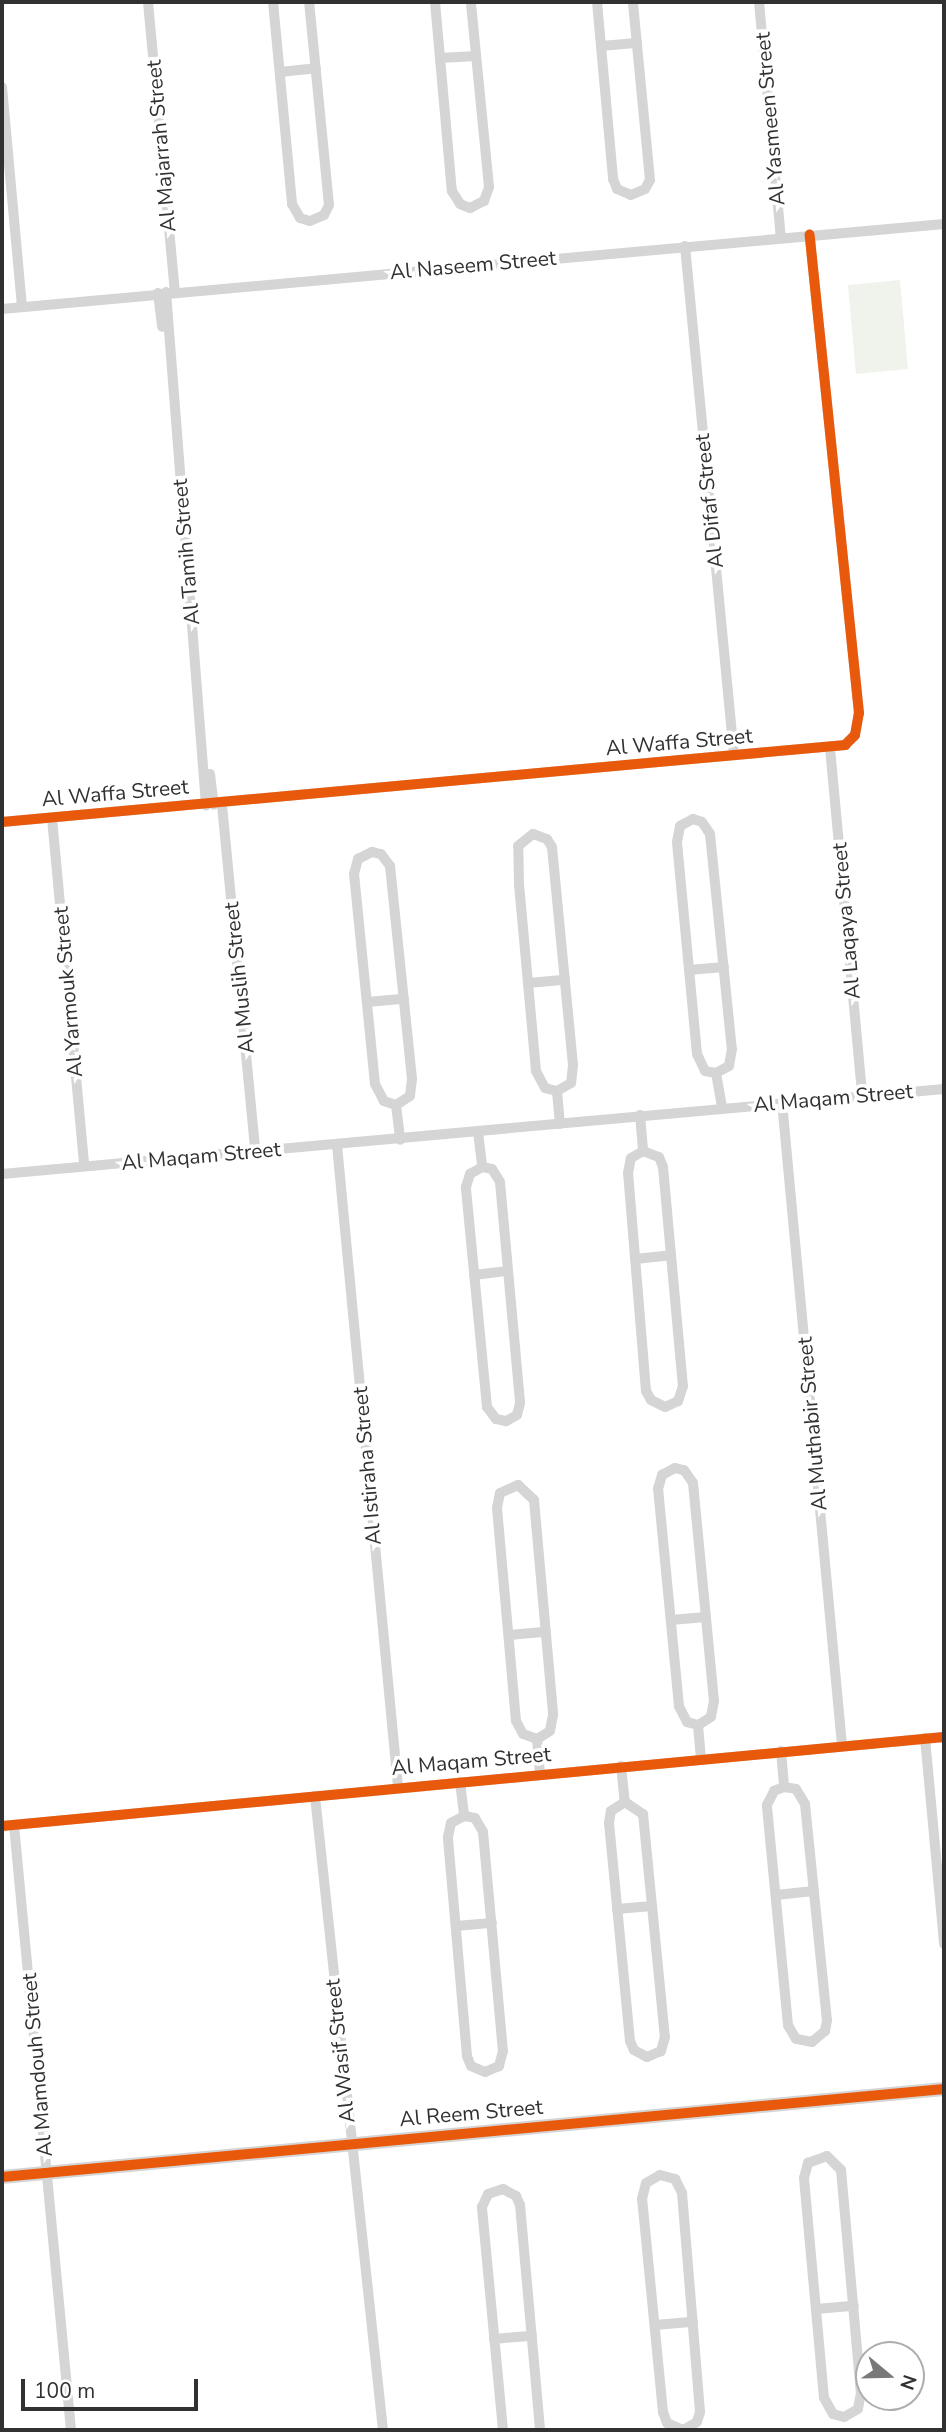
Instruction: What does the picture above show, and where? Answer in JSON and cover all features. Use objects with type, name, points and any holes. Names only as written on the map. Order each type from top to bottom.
[{"type":"street","name":"Al Majarrah Street","points":[[148,2],[166,292]]},
{"type":"street","points":[[273,2],[292,204],[300,218],[310,221],[324,215],[329,205],[309,2]]},
{"type":"street","points":[[435,2],[452,191],[456,201],[470,208],[484,201],[489,192],[471,2]]},
{"type":"street","points":[[597,2],[613,179],[617,188],[631,195],[641,192],[650,180],[633,2]]},
{"type":"street","name":"Al Yasmeen Street","points":[[760,2],[781,237]]},
{"type":"street","points":[[601,46],[637,43]]},
{"type":"street","points":[[440,58],[476,56]]},
{"type":"street","points":[[280,72],[316,68]]},
{"type":"street","points":[[2,87],[22,306]]},
{"type":"street","name":"Al Naseem Street","points":[[2,309],[944,223]]},
{"type":"street","points":[[810,235],[859,713],[851,741],[830,748]]},
{"type":"street","name":"Al Difaf Street","points":[[685,246],[734,755]]},
{"type":"street","name":"Al Tamih Street","points":[[166,292],[168,353],[204,751],[214,805]]},
{"type":"street","name":"Al Waffa Street","points":[[2,822],[830,748]]},
{"type":"street","name":"Al Laqaya Street","points":[[830,748],[862,1095]]},
{"type":"street","name":"Al Muslih Street","points":[[214,805],[256,1150]]},
{"type":"street","name":"Al Yarmouk Street","points":[[52,818],[84,1166]]},
{"type":"street","name":"Al Maqam Street","points":[[693,819],[702,821],[710,834],[724,967],[732,1061],[716,1073],[705,1070],[697,1054],[677,842],[680,826],[693,819]]},
{"type":"street","points":[[533,834],[547,839],[552,847],[565,980],[573,1072],[570,1083],[556,1091],[545,1088],[538,1078],[528,983],[516,851],[520,841],[533,834]]},
{"type":"street","points":[[372,852],[386,857],[390,866],[404,999],[412,1085],[410,1096],[396,1105],[384,1101],[377,1091],[354,874],[358,859],[372,852]]},
{"type":"street","points":[[689,970],[724,967]]},
{"type":"street","points":[[528,983],[565,980]]},
{"type":"street","points":[[367,1002],[404,999]]},
{"type":"street","name":"Al Maqam Street","points":[[716,1073],[722,1107]]},
{"type":"street","name":"Al Maqam Street","points":[[2,1174],[944,1089]]},
{"type":"street","points":[[556,1091],[560,1124]]},
{"type":"street","name":"Al Muthabir Street","points":[[782,1102],[842,1745]]},
{"type":"street","points":[[396,1105],[400,1140]]},
{"type":"street","points":[[640,1115],[643,1151]]},
{"type":"street","points":[[478,1132],[482,1167]]},
{"type":"street","name":"Al Istiraha Street","points":[[337,1145],[398,1787]]},
{"type":"street","points":[[643,1151],[662,1162],[683,1392],[678,1401],[664,1407],[651,1400],[646,1391],[635,1259],[628,1167],[635,1155],[643,1151]]},
{"type":"street","points":[[482,1167],[499,1177],[508,1272],[520,1407],[506,1421],[496,1419],[487,1407],[474,1275],[466,1187],[470,1174],[482,1167]]},
{"type":"street","points":[[635,1259],[671,1255]]},
{"type":"street","points":[[474,1275],[508,1272]]},
{"type":"street","points":[[674,1468],[684,1470],[693,1483],[706,1617],[714,1707],[711,1717],[698,1725],[687,1722],[680,1713],[671,1620],[658,1484],[665,1472],[674,1468]]},
{"type":"street","name":"Al Maqam Street","points":[[513,1486],[526,1489],[534,1500],[553,1720],[550,1731],[537,1739],[527,1737],[517,1726],[509,1635],[497,1503],[500,1493],[513,1486]]},
{"type":"street","points":[[671,1620],[706,1617]]},
{"type":"street","points":[[509,1635],[546,1632]]},
{"type":"street","points":[[698,1725],[701,1758]]},
{"type":"street","name":"Al Maqam Street","points":[[2,1826],[944,1737]]},
{"type":"street","points":[[925,1738],[944,1944]]},
{"type":"street","name":"Al Maqam Street","points":[[537,1739],[540,1774]]},
{"type":"street","points":[[781,1751],[784,1787]]},
{"type":"street","points":[[621,1766],[625,1802],[643,1814],[665,2042],[661,2051],[647,2057],[634,2050],[630,2041],[609,1817],[614,1807],[625,1802]]},
{"type":"street","name":"Al Maqam Street","points":[[460,1782],[464,1816]]},
{"type":"street","points":[[784,1787],[796,1789],[804,1798],[814,1891],[827,2020],[825,2031],[812,2042],[796,2039],[788,2025],[767,1805],[775,1791],[784,1787]]},
{"type":"street","name":"Al Wasif Street","points":[[315,1796],[350,2144],[383,2430]]},
{"type":"street","points":[[464,1816],[475,1818],[482,1827],[492,1923],[503,2057],[499,2066],[485,2072],[471,2066],[467,2056],[448,1832],[451,1823],[464,1816]]},
{"type":"street","name":"Al Mamdouh Street","points":[[14,1825],[71,2430]]},
{"type":"street","points":[[776,1895],[814,1891]]},
{"type":"street","points":[[617,1909],[652,1906]]},
{"type":"street","points":[[456,1926],[492,1923]]},
{"type":"street","name":"Al Reem Street","points":[[2,2177],[944,2090]]},
{"type":"street","points":[[821,2156],[832,2157],[841,2169],[854,2306],[862,2398],[858,2409],[844,2417],[833,2414],[825,2404],[816,2309],[804,2173],[808,2163],[821,2156]]},
{"type":"street","points":[[660,2175],[675,2179],[682,2193],[700,2412],[697,2422],[683,2430],[672,2427],[665,2418],[654,2325],[642,2193],[646,2183],[660,2175]]},
{"type":"street","points":[[503,2430],[482,2207],[485,2198],[498,2189],[512,2193],[520,2206],[540,2430]]},
{"type":"street","points":[[816,2309],[854,2306]]},
{"type":"street","points":[[654,2325],[693,2322]]},
{"type":"street","points":[[494,2339],[532,2336]]},
{"type":"street","points":[[844,2417],[846,2430]]},
{"type":"shaded area","points":[[900,280],[908,369],[856,374],[848,285]]},
{"type":"cycle path","points":[[2,822],[845,745],[855,735],[859,713],[810,235]]},
{"type":"cycle path","points":[[2,1826],[944,1737]]},
{"type":"cycle path","points":[[2,2177],[944,2089]]}]
